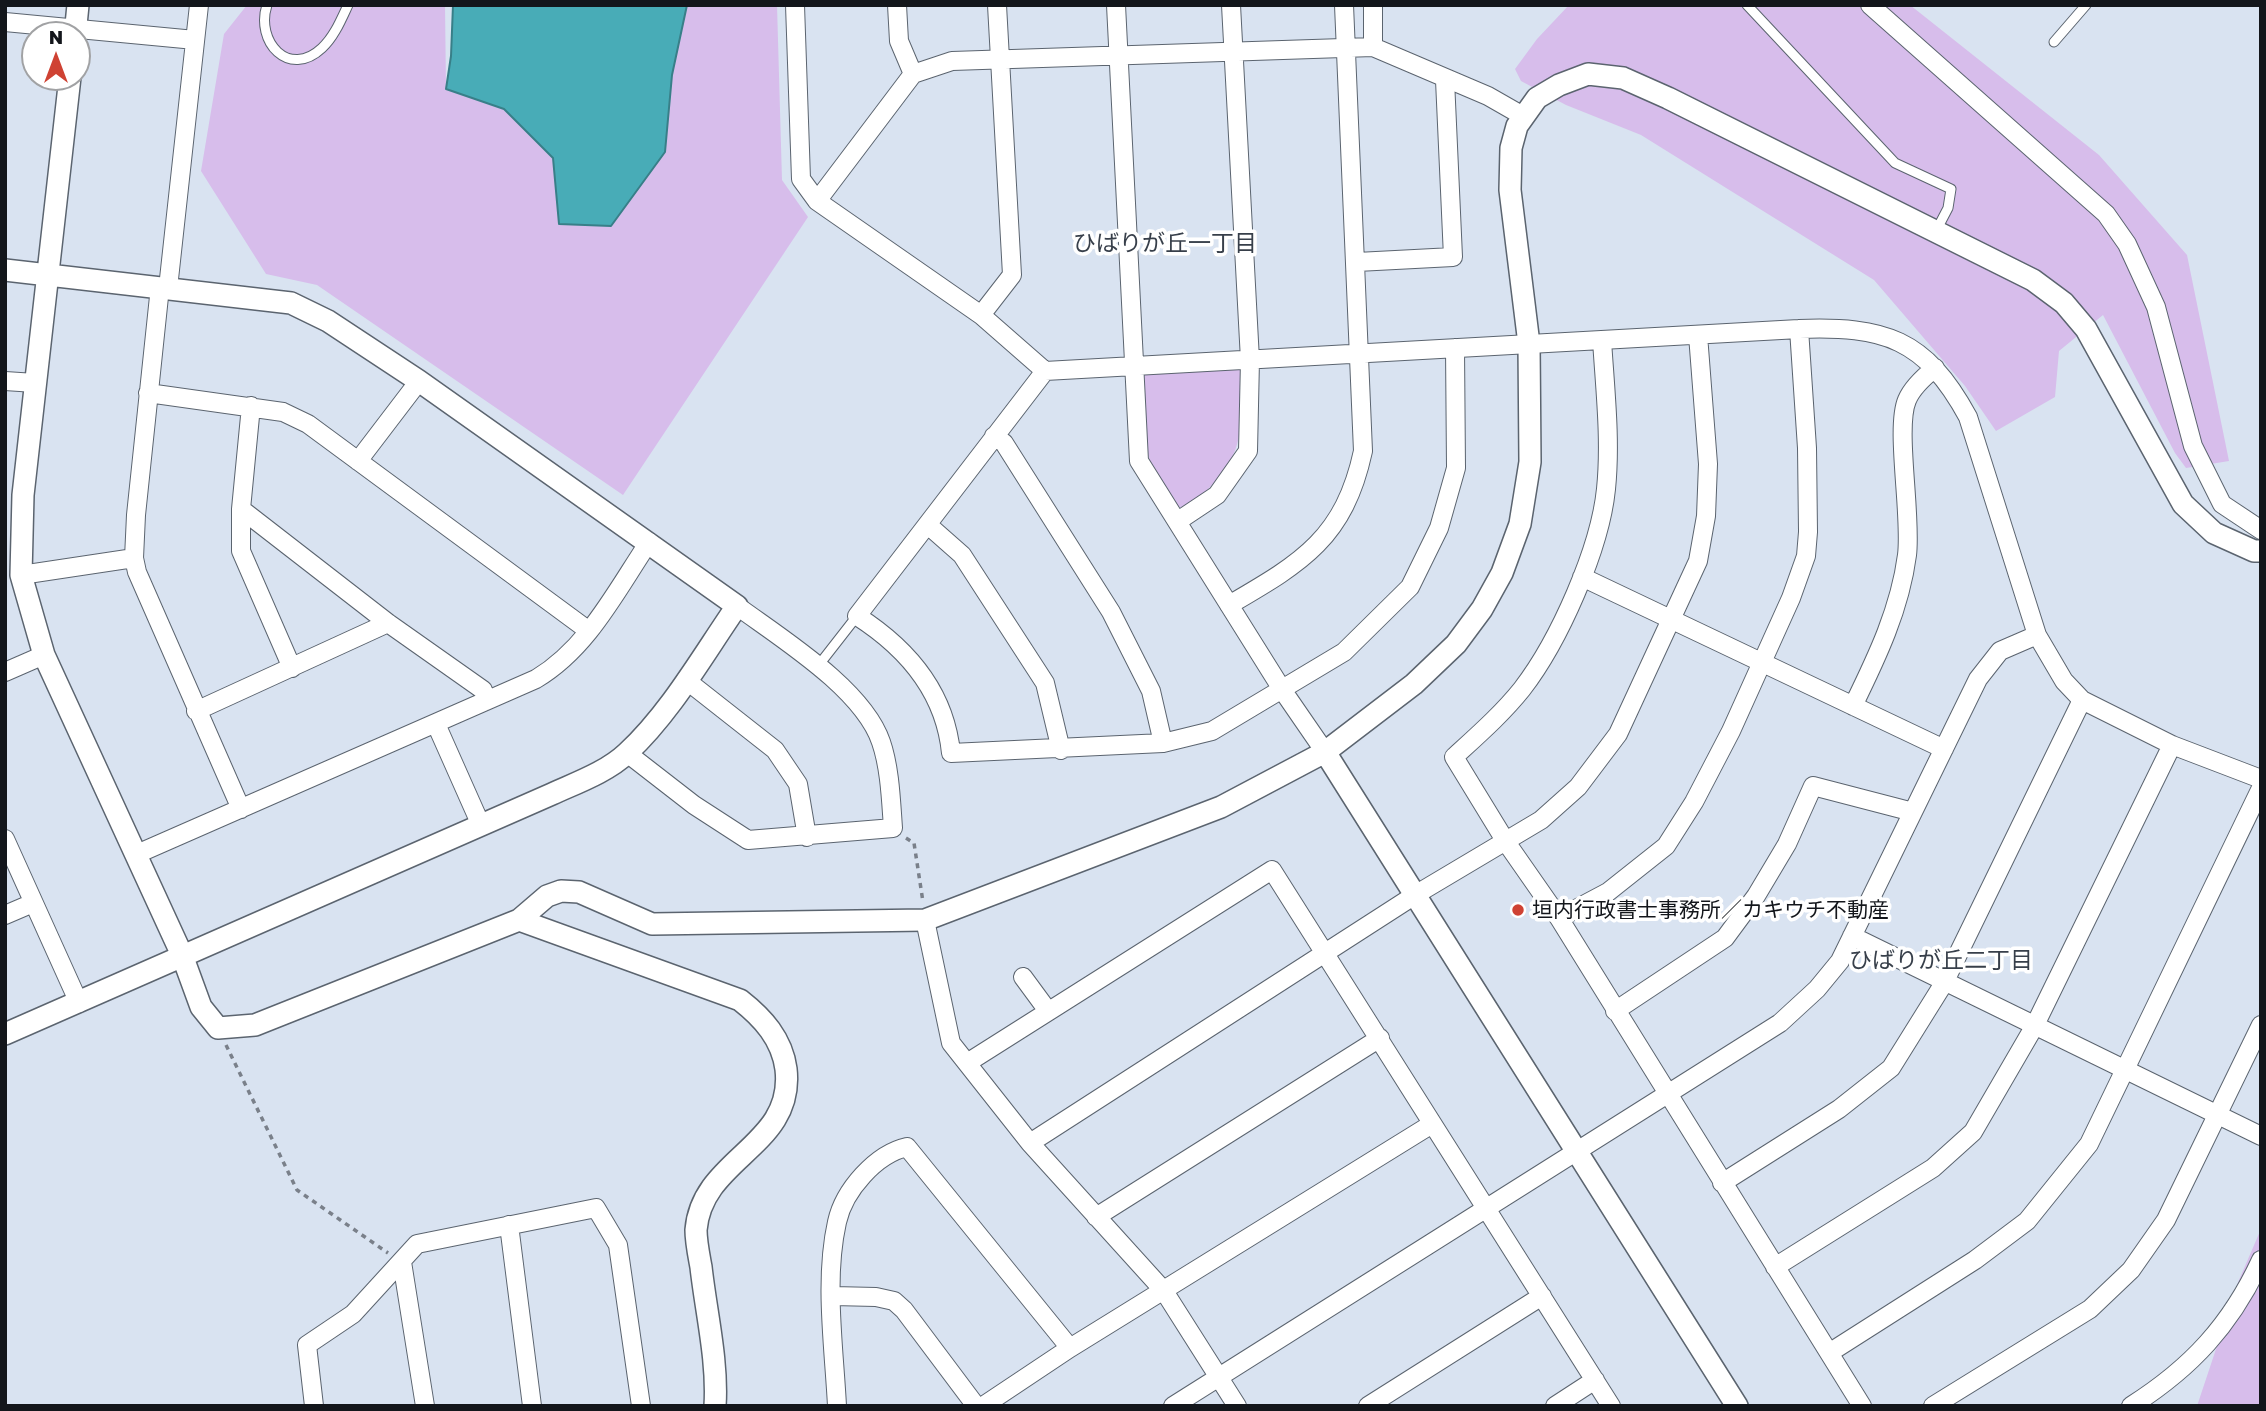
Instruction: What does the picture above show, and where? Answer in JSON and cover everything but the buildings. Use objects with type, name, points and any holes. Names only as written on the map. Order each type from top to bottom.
[{"type":"street","points":[[199,5],[164,288],[148,393],[134,558],[137,572],[196,711],[241,809]]},
{"type":"street","points":[[795,5],[801,179],[817,201],[981,316],[1045,371],[1845,327],[1874,331],[1900,341],[1935,368],[1951,385],[1968,417],[2037,635],[2064,681],[2082,700],[2172,745],[2261,779]]},
{"type":"street","points":[[897,5],[899,41],[912,74]]},
{"type":"street","points":[[981,316],[1012,275],[997,5]]},
{"type":"street","points":[[1116,5],[1139,461],[1737,1406]]},
{"type":"street","points":[[1178,521],[1217,495],[1248,451],[1250,360],[1231,5]]},
{"type":"street","points":[[1229,606],[1292,568],[1326,538],[1358,476],[1363,451],[1362,353],[1344,5]]},
{"type":"street","points":[[1373,5],[1373,47]]},
{"type":"street","points":[[1870,5],[2106,214],[2127,244],[2156,307],[2193,446],[2222,504],[2261,530]]},
{"type":"street","points":[[91,33],[195,40]]},
{"type":"street","points":[[817,201],[912,74],[952,61],[1373,47],[1445,80],[1488,96],[1522,116]]},
{"type":"street","points":[[68,91],[23,495],[21,575],[44,655],[182,955],[201,1007],[218,1028],[255,1026],[519,920],[547,896],[561,891],[579,892],[652,924],[925,920],[1221,807],[1325,752],[1414,684],[1456,644],[1482,609],[1502,573],[1520,524],[1530,462],[1529,344],[1510,190],[1511,148],[1522,116],[1537,98],[1559,85],[1588,74],[1623,78],[2034,280],[2064,303],[2086,329],[2183,504],[2214,533],[2254,551],[2261,551]]},
{"type":"street","points":[[1357,262],[1453,257],[1445,80]]},
{"type":"street","points":[[5,270],[291,303],[328,321],[419,381],[649,542],[818,666],[850,695],[872,722],[882,743],[893,828],[807,837],[748,839],[694,805],[627,753]]},
{"type":"street","points":[[1559,918],[1608,892],[1666,846],[1694,802],[1763,662],[1806,556],[1807,448],[1799,329]]},
{"type":"street","points":[[1030,1143],[1415,895],[1541,820],[1578,787],[1618,734],[1698,561],[1706,516],[1709,464],[1698,335]]},
{"type":"street","points":[[1602,340],[1606,489],[1598,534],[1582,577],[1547,649],[1522,688],[1491,723],[1454,757],[1506,842],[1559,918],[1721,1183],[1862,1406]]},
{"type":"street","points":[[1045,371],[857,616],[913,662],[931,686],[949,730],[951,753],[1060,750],[1163,743],[1212,731],[1283,691],[1344,652],[1410,587],[1439,528],[1456,468],[1455,348]]},
{"type":"street","points":[[1853,706],[1882,646],[1900,594],[1908,554],[1909,519],[1903,423],[1906,401],[1935,368]]},
{"type":"street","points":[[5,381],[35,383]]},
{"type":"street","points":[[358,461],[419,381]]},
{"type":"street","points":[[148,393],[283,412],[308,424],[589,631]]},
{"type":"street","points":[[251,406],[241,509],[241,551],[292,668]]},
{"type":"street","points":[[994,436],[1004,443],[1111,612],[1151,691],[1163,743]]},
{"type":"street","points":[[241,509],[388,623],[483,690],[486,701]]},
{"type":"street","points":[[928,525],[962,555],[1045,683],[1060,750]]},
{"type":"street","points":[[137,855],[436,724],[557,667],[589,631],[649,542]]},
{"type":"street","points":[[21,575],[134,558]]},
{"type":"street","points":[[1582,577],[1944,749]]},
{"type":"street","points":[[5,1034],[480,823],[579,782],[627,753],[686,680],[737,606]]},
{"type":"street","points":[[196,711],[388,623]]},
{"type":"street","points":[[1173,1406],[1780,1023],[1817,989],[1840,961],[1988,663],[2000,651],[2037,635]]},
{"type":"street","points":[[5,672],[44,655]]},
{"type":"street","points":[[686,680],[775,751],[798,783],[807,837]]},
{"type":"street","points":[[1721,1183],[1839,1109],[1891,1068],[1944,983],[2082,700]]},
{"type":"street","points":[[436,724],[480,823]]},
{"type":"street","points":[[1775,1268],[1933,1168],[1973,1132],[2034,1027],[2172,745]]},
{"type":"street","points":[[1615,1011],[1725,938],[1756,896],[1787,844],[1813,786],[1913,812]]},
{"type":"street","points":[[1829,1353],[1975,1259],[2027,1221],[2089,1144],[2261,788]]},
{"type":"street","points":[[5,839],[79,1003]]},
{"type":"street","points":[[967,1063],[1272,870],[1611,1406]]},
{"type":"street","points":[[5,915],[33,903]]},
{"type":"street","points":[[519,920],[740,1000],[759,1015],[774,1034],[785,1062],[788,1087],[781,1113],[764,1138],[735,1160],[717,1181],[706,1198],[696,1230],[715,1406]]},
{"type":"street","points":[[925,920],[951,1043],[1030,1143],[1164,1291],[1237,1406]]},
{"type":"street","points":[[1852,936],[2261,1136]]},
{"type":"street","points":[[1023,976],[1048,1012]]},
{"type":"street","points":[[1933,1406],[2090,1309],[2131,1270],[2166,1220],[2261,1025]]},
{"type":"street","points":[[1096,1217],[1380,1038]]},
{"type":"street","points":[[983,1406],[1069,1348],[1432,1124]]},
{"type":"street","points":[[837,1406],[833,1247],[838,1219],[854,1187],[872,1166],[892,1150],[907,1147],[1069,1348]]},
{"type":"street","points":[[314,1406],[307,1345],[353,1314],[417,1244],[596,1208],[618,1245],[641,1406]]},
{"type":"street","points":[[509,1225],[532,1406]]},
{"type":"street","points":[[2140,1403],[2188,1365],[2242,1300],[2261,1260]]},
{"type":"street","points":[[402,1262],[425,1406]]},
{"type":"street","points":[[833,1296],[876,1297],[894,1301],[904,1310],[976,1406]]},
{"type":"street","points":[[1367,1406],[1542,1296]]},
{"type":"street","points":[[1555,1406],[1595,1380]]},
{"type":"lane","points":[[267,5],[264,29],[271,47],[284,57],[298,60],[321,50],[338,27],[348,5]]},
{"type":"lane","points":[[1747,5],[1895,163],[1951,189],[1948,208],[1936,231]]},
{"type":"lane","points":[[2054,42],[2086,5]]},
{"type":"lane","points":[[818,666],[857,616]]},
{"type":"path","points":[[893,828],[914,843],[925,920]]},
{"type":"path","points":[[218,1028],[297,1190],[402,1262]]},
{"type":"shaded area","points":[[247,5],[445,5],[446,89],[504,109],[553,158],[559,224],[672,75],[687,5],[777,5],[782,180],[808,217],[623,495],[317,285],[266,274],[201,171],[224,34]]},
{"type":"shaded area","points":[[1569,5],[1910,5],[2099,155],[2187,255],[2229,461],[2186,468],[2175,453],[2103,315],[2059,351],[2055,397],[1996,431],[1965,386],[1874,280],[1641,135],[1566,105],[1521,81],[1515,69],[1537,39]]},
{"type":"shaded area","points":[[1240,366],[1244,372],[1243,396],[1236,449],[1219,478],[1204,493],[1185,508],[1176,506],[1151,464],[1147,451],[1144,371]]},
{"type":"shaded area","points":[[2261,1229],[2261,1406],[2197,1406],[2239,1280]]},
{"type":"water","points":[[453,5],[687,5],[672,75],[665,152],[611,226],[559,224],[553,158],[504,109],[446,89],[451,56]]},
{"type":"place","name":"垣内行政書士事務所／カキウチ不動産","points":[[1518,910]]},
{"type":"district","name":"ひばりが丘一丁目","points":[[1165,244]]},
{"type":"district","name":"ひばりが丘二丁目","points":[[1941,961]]}]
